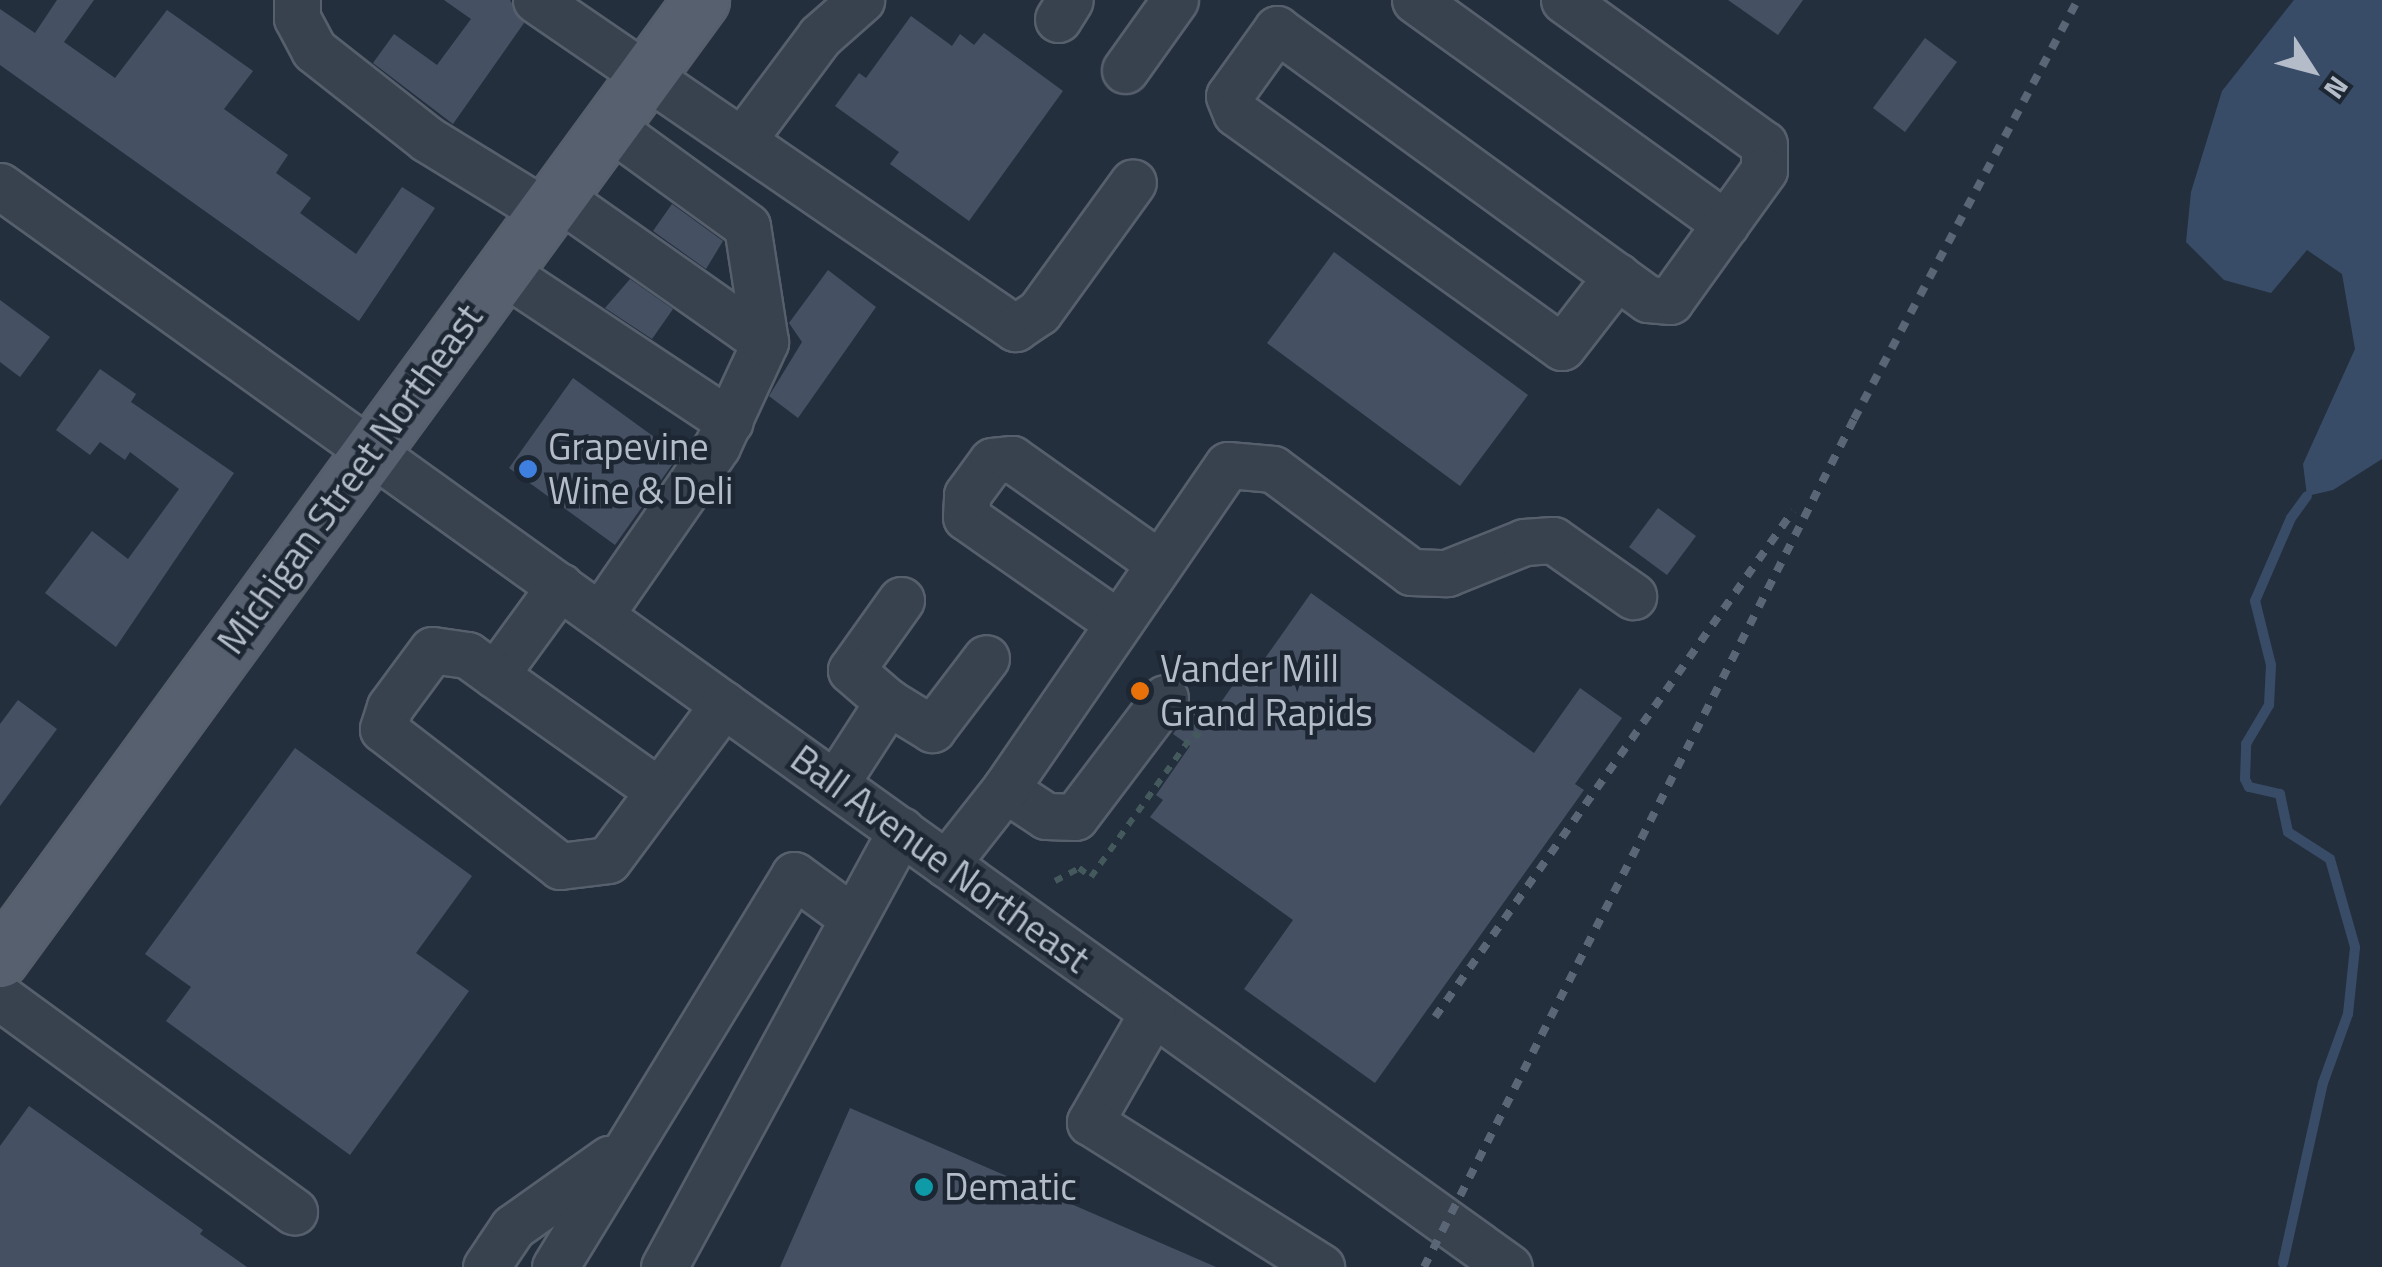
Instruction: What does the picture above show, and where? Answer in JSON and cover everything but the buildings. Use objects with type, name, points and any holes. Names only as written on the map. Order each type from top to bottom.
[{"type":"main road","name":"Michigan Street Northeast","points":[[0,959],[701,0]]},
{"type":"street","points":[[297,0],[296,18],[314,50],[427,139],[552,204],[765,342]]},
{"type":"street","points":[[536,0],[645,76],[744,138],[1016,328],[1039,312],[1133,182]]},
{"type":"street","points":[[744,138],[820,36],[861,0]]},
{"type":"street","points":[[1124,70],[1175,0]]},
{"type":"street","points":[[1415,0],[1726,224]]},
{"type":"street","points":[[1564,0],[1764,144],[1764,170],[1670,301],[1648,298],[1617,276],[1288,15],[1229,96],[1236,113],[1562,346],[1617,276]]},
{"type":"street","points":[[600,615],[730,422],[765,342],[746,226],[609,126]]},
{"type":"street","name":"Ball Avenue Northeast","points":[[0,186],[1509,1267]]},
{"type":"street","points":[[502,271],[730,422]]},
{"type":"street","points":[[1118,623],[966,517],[967,495],[992,461],[1012,459],[1160,562]]},
{"type":"street","points":[[946,864],[1004,788],[1228,466],[1272,469],[1410,572],[1447,574],[1524,542],[1553,540],[1634,596]]},
{"type":"street","points":[[496,674],[560,586]]},
{"type":"street","points":[[902,600],[851,670],[888,702],[932,730],[986,658]]},
{"type":"street","points":[[659,792],[467,655],[432,650],[390,708],[383,730],[560,866],[608,860],[659,792],[724,704]]},
{"type":"street","points":[[1004,788],[1046,816],[1074,817],[1165,698]]},
{"type":"street","points":[[835,784],[888,702]]},
{"type":"street","points":[[664,1267],[850,916],[901,830]]},
{"type":"street","points":[[555,1267],[623,1149],[794,875],[850,916]]},
{"type":"street","points":[[0,997],[294,1211]]},
{"type":"street","points":[[1154,1012],[1090,1122],[1321,1267]]},
{"type":"street","points":[[486,1267],[513,1227],[623,1149]]},
{"type":"path","points":[[1055,880],[1079,868],[1092,876],[1194,733],[1200,737]]},
{"type":"water","points":[[2294,0],[2382,0],[2382,459],[2333,490],[2307,496],[2303,464],[2355,349],[2342,274],[2307,250],[2271,293],[2224,280],[2186,242],[2191,192],[2222,91]]},
{"type":"waterway","points":[[2283,1263],[2323,1083],[2348,1014],[2355,947],[2330,859],[2288,832],[2280,794],[2249,787],[2245,779],[2246,744],[2269,705],[2271,665],[2255,601],[2291,518],[2307,496]]},
{"type":"railway","points":[[1424,1267],[1854,419],[2078,0]]},
{"type":"railway","points":[[1435,1017],[1793,511]]},
{"type":"place","name":"Grapevine Wine & Deli","points":[[528,469]]},
{"type":"place","name":"Vander Mill Grand Rapids","points":[[1140,691]]},
{"type":"place","name":"Dematic","points":[[924,1187]]}]
